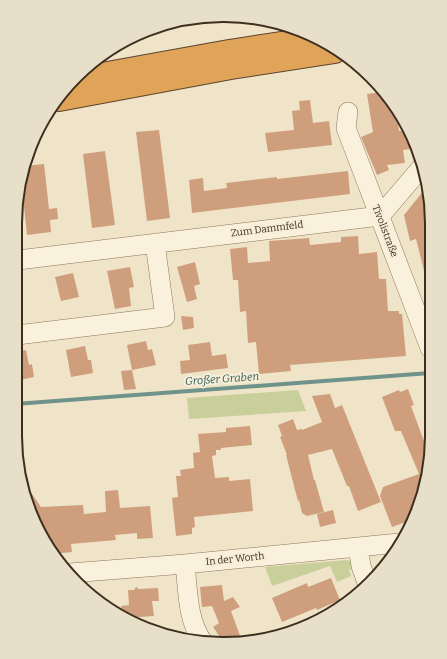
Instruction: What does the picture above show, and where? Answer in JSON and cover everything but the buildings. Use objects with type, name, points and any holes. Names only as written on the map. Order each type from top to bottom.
[{"type":"highway","points":[[87,76],[306,39]]},
{"type":"highway","points":[[66,99],[231,68],[330,53]]},
{"type":"street","name":"Tivolistraße","points":[[348,112],[346,128],[425,335]]},
{"type":"street","points":[[380,216],[418,171]]},
{"type":"street","name":"Zum Dammfeld","points":[[22,260],[380,216]]},
{"type":"street","points":[[22,334],[165,317],[155,243]]},
{"type":"street","name":"In der Worth","points":[[76,573],[185,564],[393,544]]},
{"type":"street","points":[[358,547],[361,566],[366,578]]},
{"type":"street","points":[[185,564],[192,619],[198,635]]},
{"type":"green space","points":[[298,390],[306,411],[189,419],[187,398]]},
{"type":"green space","points":[[346,560],[352,561],[357,567],[349,570],[351,576],[337,582],[330,566],[272,586],[265,567]]},
{"type":"waterway","name":"Großer Graben","points":[[22,403],[425,373]]}]
